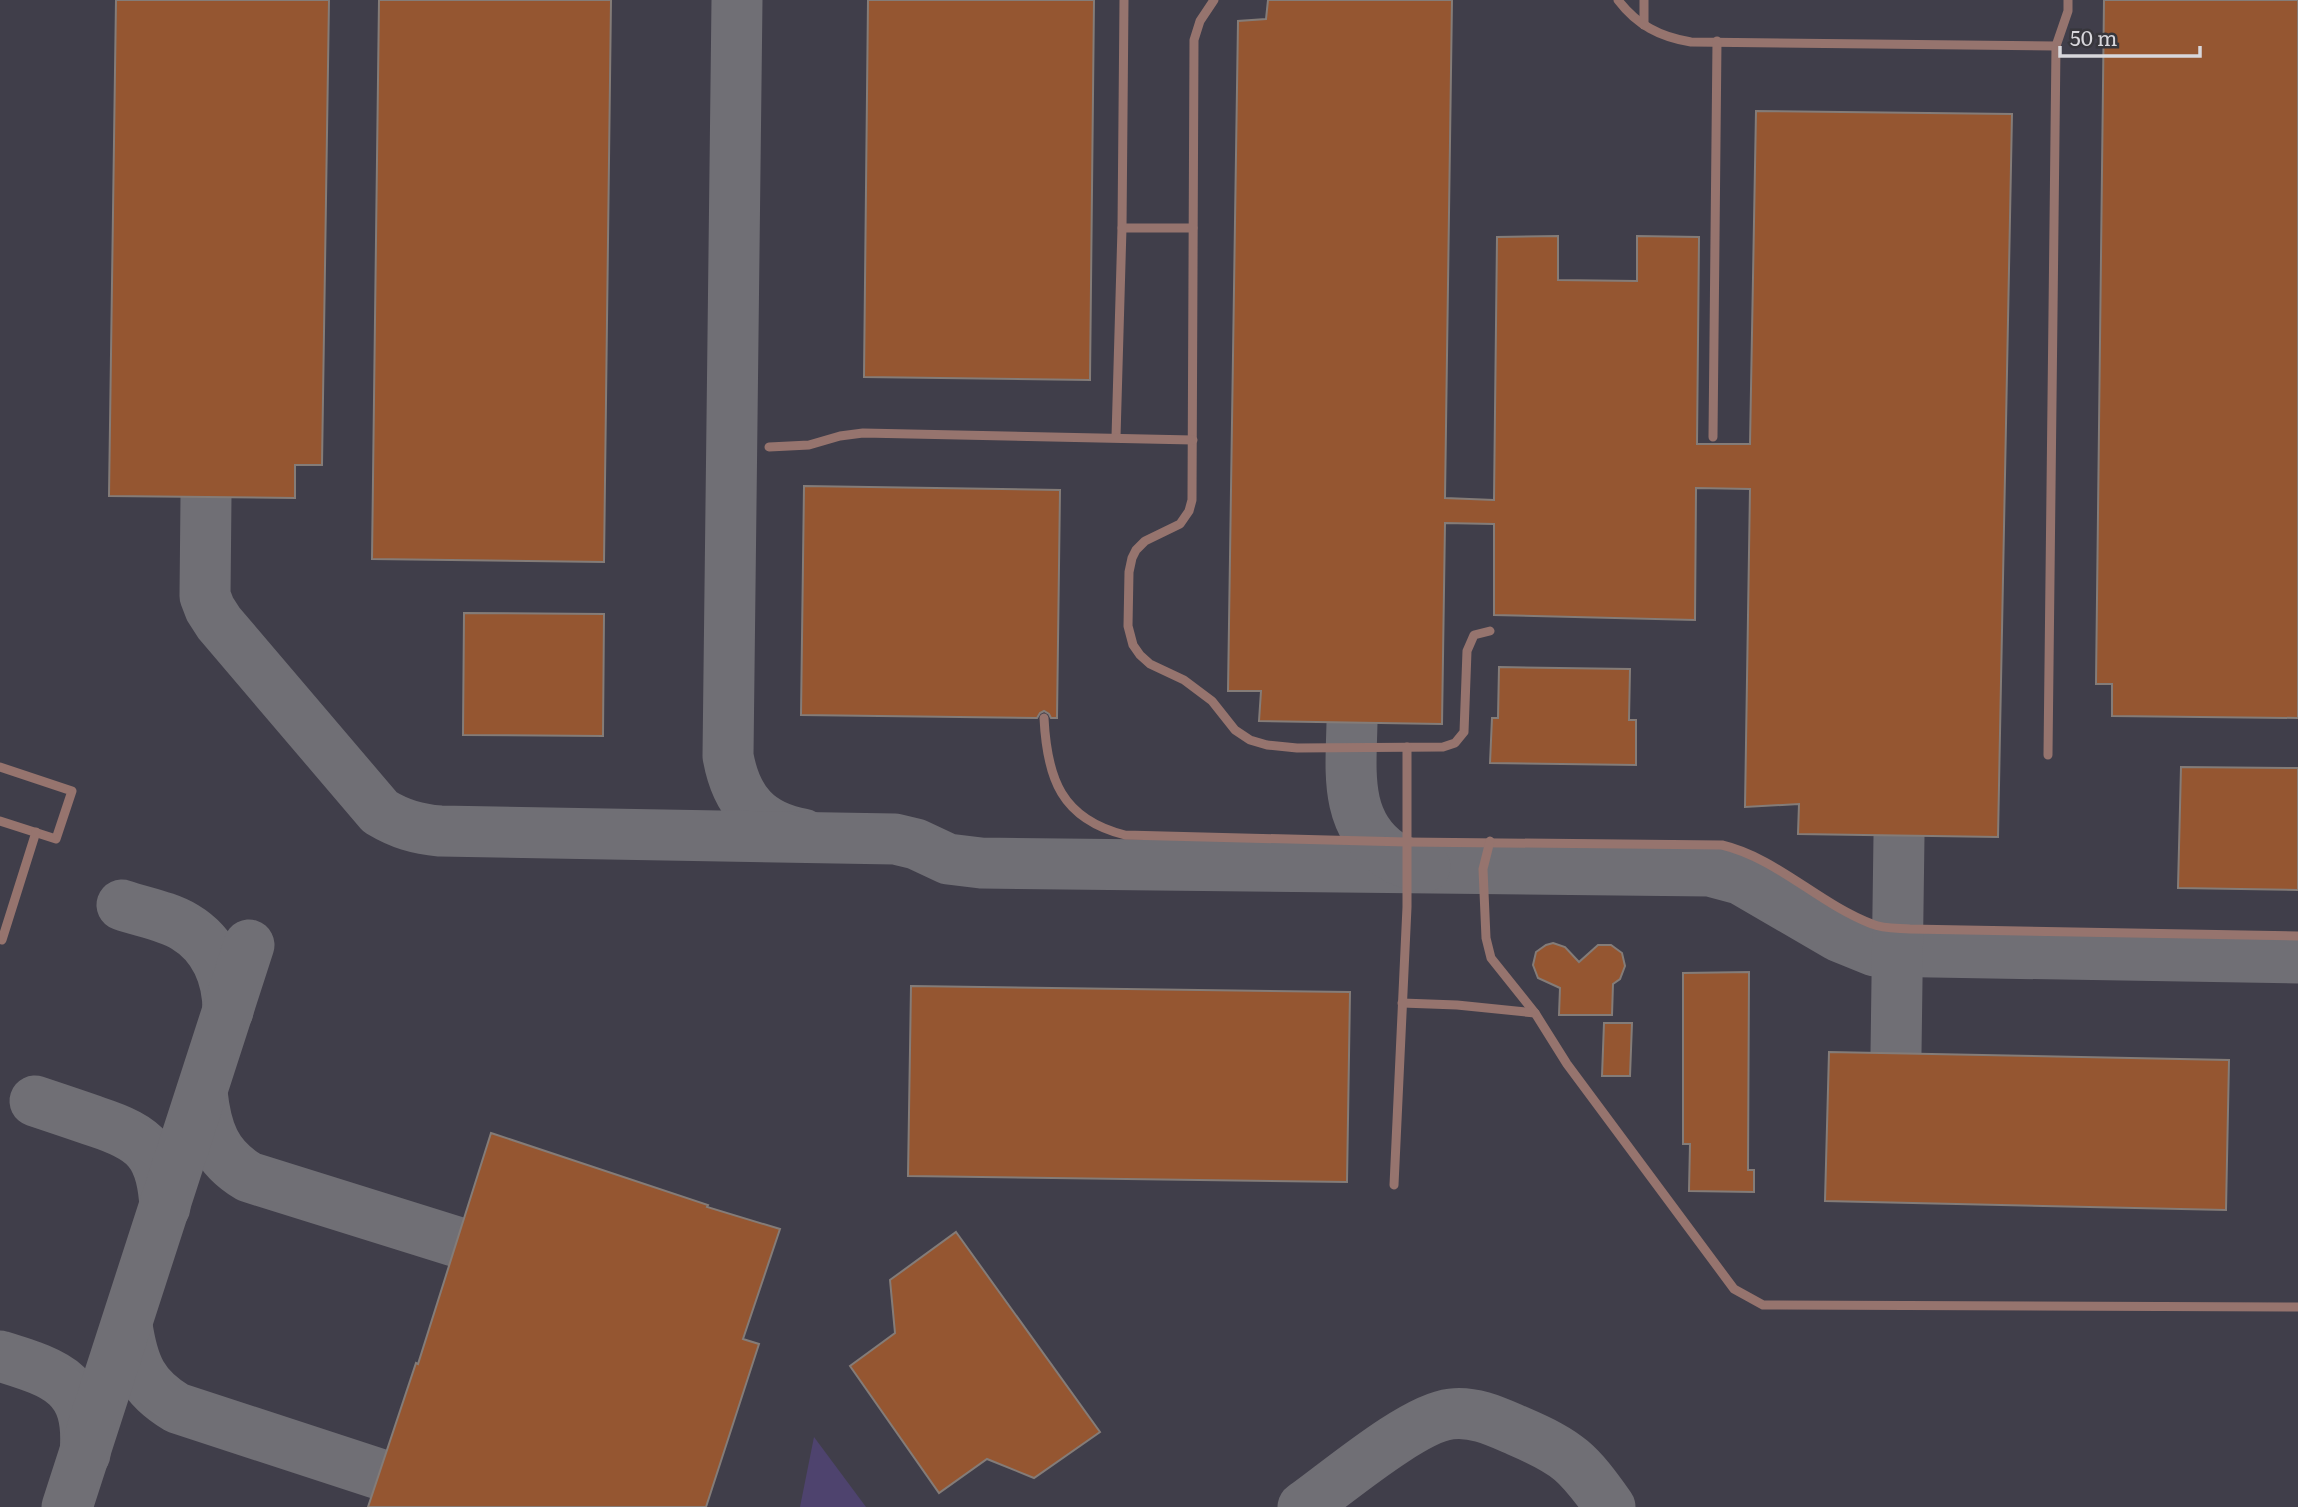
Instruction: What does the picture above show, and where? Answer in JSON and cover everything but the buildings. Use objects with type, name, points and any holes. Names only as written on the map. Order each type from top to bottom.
[{"type":"lane","points":[[1116,437],[1122,228],[1124,0]]},
{"type":"lane","points":[[1214,0],[1200,22],[1194,40],[1192,500],[1189,511],[1180,524],[1145,541],[1132,558],[1129,572],[1128,626],[1133,645],[1150,664],[1184,680],[1212,701],[1236,730],[1250,740],[1297,748],[1443,747],[1455,743],[1464,732],[1467,651],[1474,635],[1490,631]]},
{"type":"lane","points":[[1618,0],[1629,15],[1644,25],[1669,38],[1691,42],[2056,46]]},
{"type":"lane","points":[[1644,0],[1644,25]]},
{"type":"lane","points":[[2048,755],[2056,46],[2068,11],[2068,0]]},
{"type":"lane","points":[[1713,437],[1717,41]]},
{"type":"lane","points":[[1122,228],[1193,228]]},
{"type":"lane","points":[[769,447],[809,444],[863,433],[1193,440]]},
{"type":"lane","points":[[1044,718],[1047,760],[1063,797],[1078,812],[1108,831],[1125,835],[1406,842],[1722,845],[1743,850],[1853,916],[1875,926],[1910,929],[2298,936]]},
{"type":"lane","points":[[1394,1185],[1407,908],[1407,747]]},
{"type":"lane","points":[[0,768],[72,791],[56,839],[0,821]]},
{"type":"lane","points":[[2,940],[36,832]]},
{"type":"lane","points":[[1490,841],[1483,869],[1486,938],[1491,958],[1535,1013],[1567,1063],[1734,1289],[1763,1305],[2298,1307]]},
{"type":"lane","points":[[1402,1003],[1457,1005],[1535,1013]]},
{"type":"shaded area","points":[[0,0],[2298,0],[2298,1507],[0,1507]]},
{"type":"shaded area","points":[[814,1437],[866,1507],[800,1507]]},
{"type":"taxiway","points":[[737,0],[728,756],[737,786],[752,809],[773,825],[803,834]]},
{"type":"taxiway","points":[[206,497],[205,596],[210,609],[380,812],[416,827],[440,831],[895,839],[916,844],[948,859],[981,863],[1710,871],[1740,879],[1838,936],[1875,951],[2298,958]]},
{"type":"taxiway","points":[[1352,723],[1353,795],[1364,827],[1374,841],[1389,854],[1406,863],[1425,867]]},
{"type":"taxiway","points":[[1896,1053],[1899,836]]},
{"type":"taxiway","points":[[122,905],[178,923],[195,934],[218,963],[225,986],[228,1011]]},
{"type":"taxiway","points":[[67,1507],[249,945]]},
{"type":"taxiway","points":[[202,1092],[206,1118],[214,1141],[228,1161],[249,1177],[457,1242]]},
{"type":"taxiway","points":[[35,1101],[114,1128],[139,1142],[148,1150],[160,1173],[165,1207]]},
{"type":"taxiway","points":[[127,1325],[132,1352],[141,1374],[155,1392],[177,1408],[379,1474]]},
{"type":"taxiway","points":[[0,1356],[54,1376],[76,1397],[85,1430],[85,1454]]},
{"type":"taxiway","points":[[1303,1507],[1396,1439],[1435,1418],[1451,1414],[1477,1416],[1494,1421],[1561,1453],[1580,1469],[1610,1507]]}]
